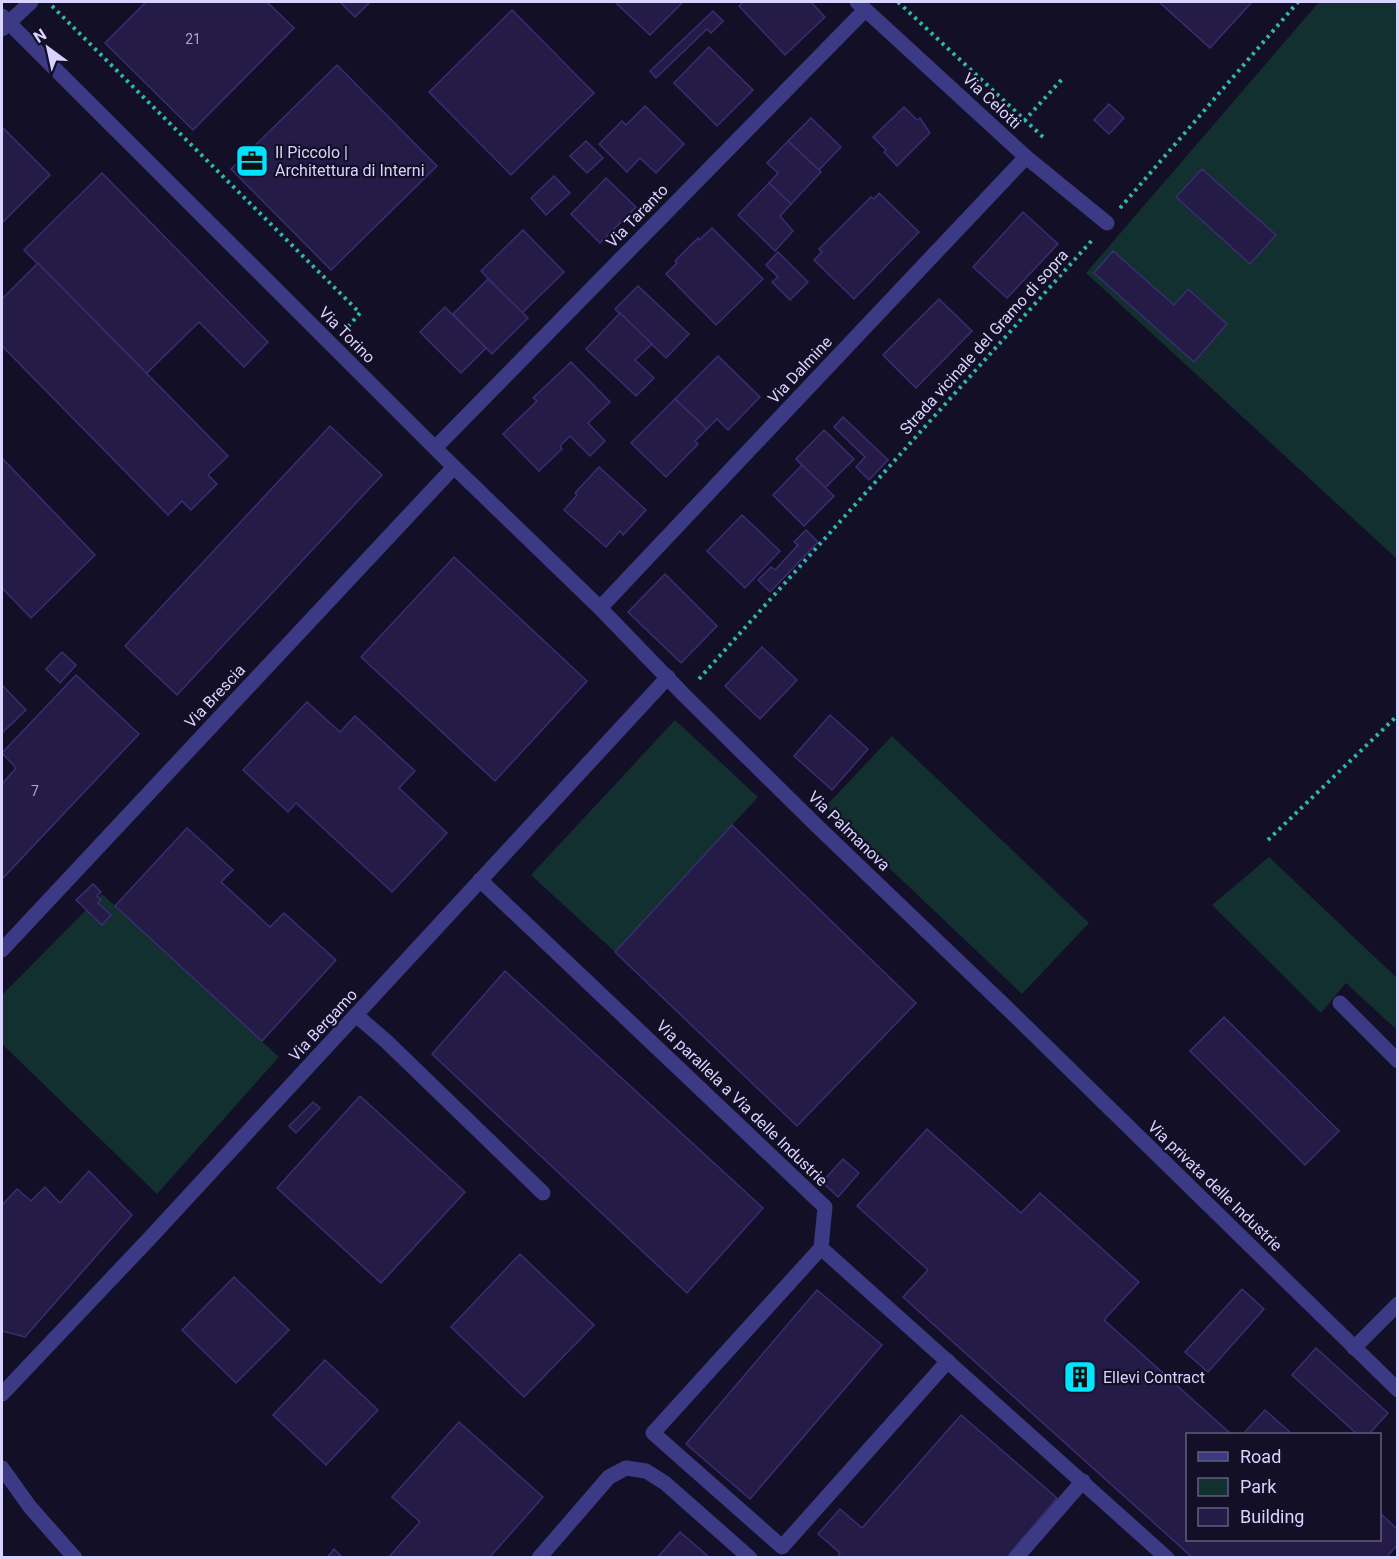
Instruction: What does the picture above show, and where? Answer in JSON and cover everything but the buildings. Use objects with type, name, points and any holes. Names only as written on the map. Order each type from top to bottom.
[{"type":"street","points":[[4,23],[31,2]]},
{"type":"street","name":"Via Celotti","points":[[861,5],[1026,157],[1107,223]]},
{"type":"street","name":"Via Taranto","points":[[435,448],[861,5]]},
{"type":"street","name":"Via Torino","points":[[4,23],[668,677]]},
{"type":"street","name":"Via Dalmine","points":[[600,608],[1026,157]]},
{"type":"street","name":"Via Brescia","points":[[2,950],[454,467]]},
{"type":"street","name":"Via Palmanova","points":[[668,677],[816,825],[1007,1008]]},
{"type":"street","name":"Via Bergamo","points":[[2,1394],[149,1239],[668,677]]},
{"type":"street","name":"Via parallela a Via delle Industrie","points":[[480,880],[825,1207],[821,1248]]},
{"type":"street","points":[[1340,1003],[1398,1061]]},
{"type":"street","name":"Via privata delle Industrie","points":[[1007,1008],[1398,1390]]},
{"type":"street","points":[[356,1015],[386,1041],[543,1193]]},
{"type":"street","points":[[948,1361],[782,1547],[653,1432],[821,1248],[1083,1481],[1167,1557]]},
{"type":"street","points":[[1354,1348],[1398,1304]]},
{"type":"street","points":[[2,1468],[30,1507],[75,1557]]},
{"type":"street","points":[[539,1557],[609,1477],[626,1468],[646,1471],[665,1482],[750,1557]]},
{"type":"street","points":[[1016,1557],[1083,1481]]},
{"type":"path","points":[[47,2],[360,313],[332,345]]},
{"type":"path","points":[[898,2],[1043,138]]},
{"type":"path","name":"Strada vicinale del Gramo di sopra","points":[[684,695],[1107,223],[1298,2]]},
{"type":"path","points":[[1007,139],[1064,78]]},
{"type":"path","points":[[1268,840],[1398,715]]},
{"type":"green space","points":[[1319,2],[1397,2],[1397,559],[1086,273]]},
{"type":"green space","points":[[675,720],[758,797],[615,952],[531,875]]},
{"type":"green space","points":[[892,736],[1089,923],[1022,994],[825,807]]},
{"type":"green space","points":[[1269,857],[1397,978],[1397,1030],[1346,983],[1321,1013],[1212,905]]},
{"type":"green space","points":[[102,894],[279,1057],[157,1194],[2,1044],[2,995]]},
{"type":"place","name":"Il Piccolo | Architettura di Interni","points":[[252,161]]},
{"type":"place","name":"Ellevi Contract","points":[[1080,1377]]}]
